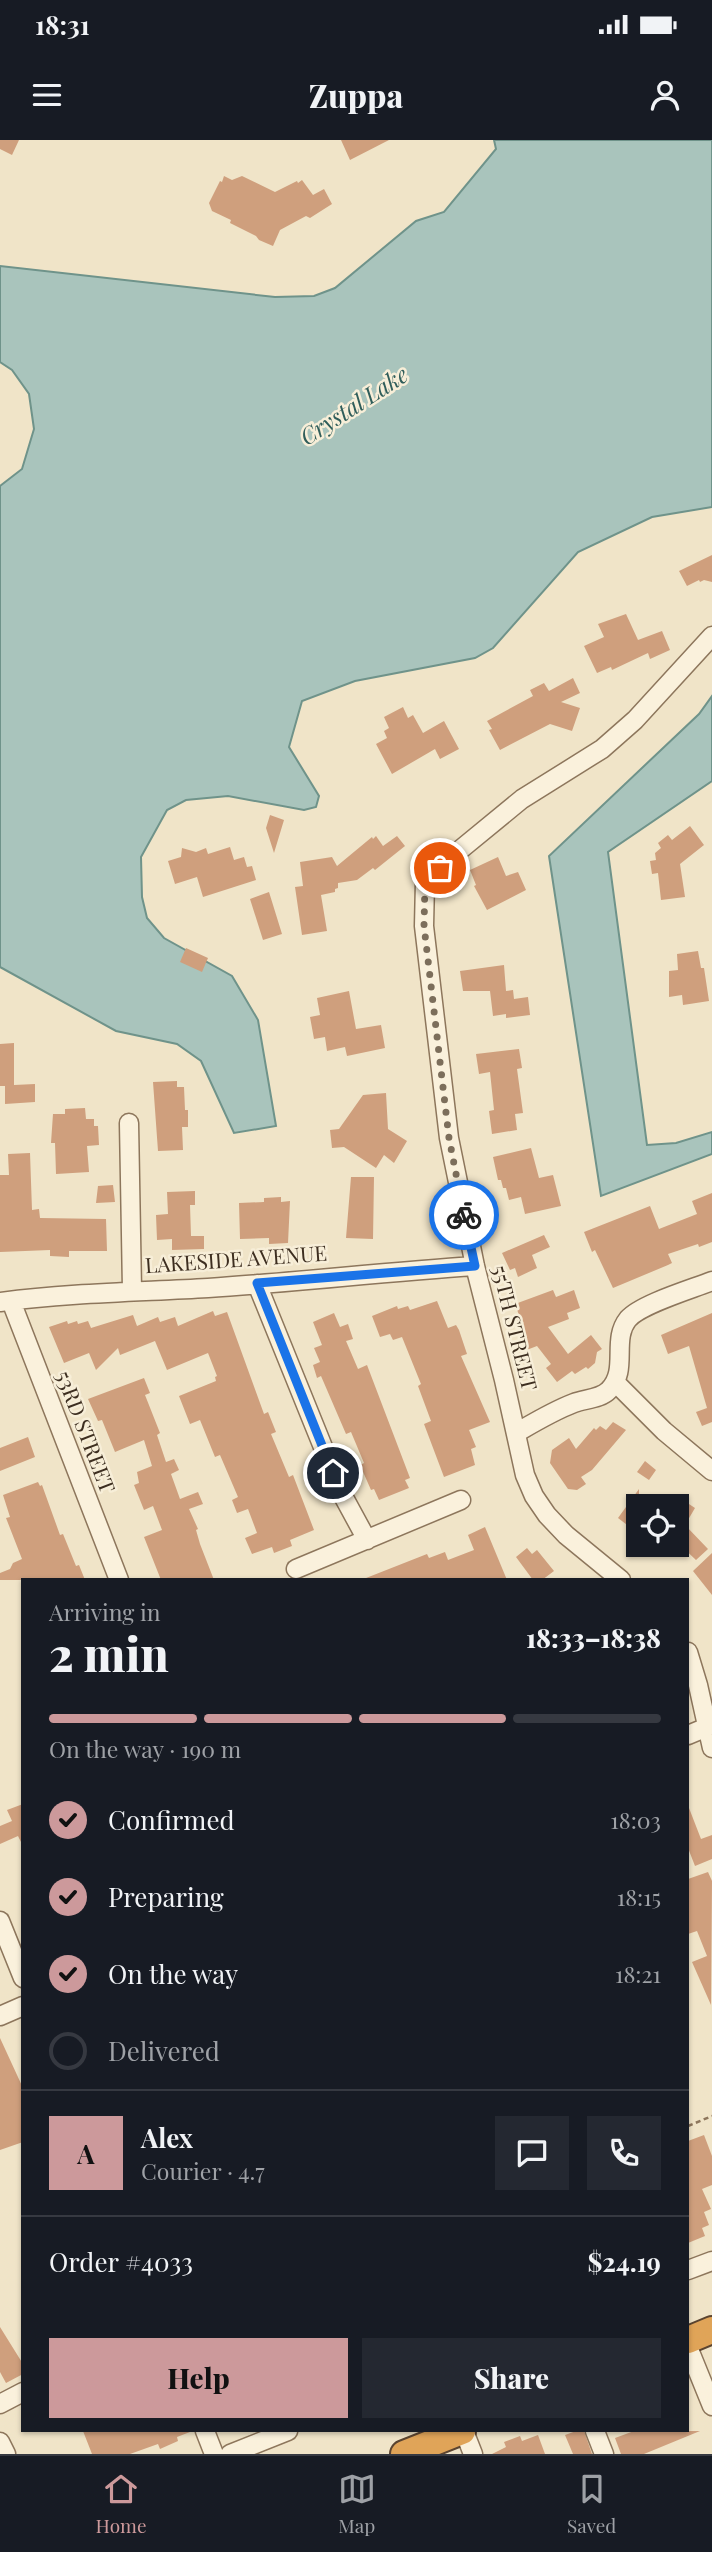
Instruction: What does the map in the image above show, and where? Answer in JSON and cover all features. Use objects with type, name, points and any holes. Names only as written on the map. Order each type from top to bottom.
[{"type":"highway","points":[[689,2340],[712,2330]]},
{"type":"highway","points":[[404,2454],[460,2432]]},
{"type":"street","name":"55TH STREET","points":[[619,1578],[566,1535],[547,1515],[534,1496],[525,1475],[475,1266],[449,1138],[424,926],[425,882],[522,799],[602,749],[635,720],[712,636]]},
{"type":"street","points":[[128,1123],[132,1290]]},
{"type":"street","name":"LAKESIDE AVENUE","points":[[6,1301],[475,1266]]},
{"type":"street","points":[[516,1433],[576,1402],[606,1394],[619,1375],[622,1331],[627,1321],[637,1311],[712,1281]]},
{"type":"street","points":[[257,1283],[342,1494],[366,1540]]},
{"type":"street","name":"53RD STREET","points":[[6,1301],[118,1578]]},
{"type":"street","points":[[616,1383],[664,1431],[712,1471]]},
{"type":"street","points":[[296,1569],[461,1500]]},
{"type":"street","points":[[689,1655],[710,1726],[712,1748]]},
{"type":"street","points":[[689,1734],[710,1726]]},
{"type":"street","points":[[0,1921],[21,1973]]},
{"type":"street","points":[[0,2016],[21,2007]]},
{"type":"street","points":[[689,2270],[712,2261]]},
{"type":"street","points":[[689,2349],[712,2406]]},
{"type":"street","points":[[0,2404],[21,2393]]},
{"type":"street","points":[[205,2432],[214,2454]]},
{"type":"street","points":[[230,2454],[285,2432]]},
{"type":"street","points":[[463,2432],[472,2454]]},
{"type":"street","points":[[595,2432],[604,2454]]},
{"type":"street","points":[[0,2442],[6,2454]]},
{"type":"path","points":[[689,2126],[712,2116]]},
{"type":"water","name":"Crystal Lake","points":[[494,140],[712,140],[712,507],[652,517],[578,552],[493,648],[475,658],[355,681],[302,701],[289,747],[319,796],[316,807],[304,810],[228,796],[186,800],[167,810],[141,857],[142,897],[147,918],[164,938],[232,976],[258,1020],[276,1126],[234,1133],[201,1061],[177,1044],[116,1031],[0,967],[0,486],[22,469],[34,429],[29,394],[12,370],[0,362],[0,266],[275,297],[314,296],[335,288],[416,221],[444,212],[496,149]]},
{"type":"water","points":[[712,696],[712,781],[608,852],[647,1145],[676,1143],[712,1132],[712,1154],[601,1196],[549,856],[699,714]]},
{"type":"building","points":[[0,140],[19,140],[12,155],[0,149]]},
{"type":"building","points":[[341,140],[389,140],[350,160]]},
{"type":"building","points":[[224,176],[232,180],[242,176],[275,192],[302,180],[313,195],[324,189],[332,204],[310,218],[306,216],[280,230],[273,246],[212,211],[209,203]]},
{"type":"building","points":[[712,555],[712,582],[699,580],[687,586],[679,571]]},
{"type":"building","points":[[626,614],[638,640],[662,631],[670,650],[650,659],[648,653],[612,670],[611,667],[597,673],[584,646],[604,637],[598,624]]},
{"type":"building","points":[[573,678],[580,693],[561,702],[580,708],[572,731],[550,724],[500,750],[487,721],[533,696],[530,690],[544,683],[549,691]]},
{"type":"building","points":[[403,707],[408,718],[413,715],[423,733],[444,721],[459,749],[440,759],[435,749],[392,774],[376,744],[387,738],[384,731],[389,728],[384,717]]},
{"type":"building","points":[[270,815],[284,820],[274,853],[266,828]]},
{"type":"building","points":[[690,826],[704,845],[680,864],[685,897],[661,900],[658,873],[652,874],[650,861],[656,860],[655,853],[661,848],[658,843],[668,835],[672,840]]},
{"type":"building","points":[[376,836],[383,846],[397,836],[405,846],[375,870],[373,868],[357,880],[338,883],[335,892],[321,895],[327,931],[302,935],[295,887],[303,886],[300,862],[332,857],[337,866]]},
{"type":"building","points":[[230,847],[234,860],[244,857],[247,867],[252,866],[256,880],[203,897],[197,877],[175,884],[168,861],[181,857],[182,848],[196,852],[206,848],[208,854]]},
{"type":"building","points":[[498,857],[506,876],[518,872],[526,890],[487,910],[474,886],[476,885],[470,870]]},
{"type":"building","points":[[269,892],[282,934],[263,940],[250,899]]},
{"type":"building","points":[[186,948],[208,958],[202,972],[180,962]]},
{"type":"building","points":[[698,951],[701,968],[704,968],[709,1001],[683,1005],[682,995],[669,997],[669,971],[678,970],[677,954]]},
{"type":"building","points":[[504,965],[506,991],[513,990],[514,999],[528,997],[530,1015],[506,1018],[506,1014],[493,1016],[490,991],[463,991],[460,971]]},
{"type":"building","points":[[349,991],[356,1029],[381,1025],[385,1048],[347,1056],[345,1047],[327,1051],[325,1037],[314,1039],[310,1017],[320,1015],[317,998]]},
{"type":"building","points":[[14,1043],[14,1085],[35,1084],[35,1102],[5,1104],[5,1086],[0,1086],[0,1044]]},
{"type":"building","points":[[519,1049],[522,1068],[517,1069],[523,1113],[515,1114],[517,1130],[492,1134],[489,1111],[494,1110],[490,1072],[479,1074],[476,1054]]},
{"type":"building","points":[[177,1081],[177,1087],[184,1087],[185,1110],[188,1110],[188,1127],[182,1127],[183,1150],[158,1151],[153,1082]]},
{"type":"building","points":[[386,1093],[388,1129],[407,1141],[394,1163],[384,1155],[376,1168],[344,1147],[332,1148],[330,1130],[339,1129],[363,1095]]},
{"type":"building","points":[[85,1108],[86,1119],[94,1119],[94,1126],[98,1126],[99,1145],[87,1146],[89,1172],[56,1174],[55,1143],[51,1143],[53,1114],[65,1114],[65,1109]]},
{"type":"building","points":[[531,1148],[539,1178],[553,1175],[561,1206],[525,1214],[521,1197],[509,1200],[506,1188],[503,1188],[501,1180],[498,1180],[493,1157]]},
{"type":"building","points":[[30,1153],[32,1210],[39,1209],[40,1218],[106,1219],[107,1251],[69,1251],[69,1257],[50,1256],[50,1250],[0,1252],[0,1175],[9,1175],[8,1154]]},
{"type":"building","points":[[351,1177],[374,1177],[373,1239],[346,1238]]},
{"type":"building","points":[[113,1185],[115,1202],[96,1203],[98,1186]]},
{"type":"building","points":[[195,1191],[195,1205],[190,1205],[191,1236],[204,1236],[204,1249],[172,1250],[172,1239],[157,1240],[156,1215],[168,1214],[167,1192]]},
{"type":"building","points":[[712,1193],[712,1242],[668,1254],[672,1263],[613,1288],[584,1232],[650,1206],[659,1229],[697,1214],[692,1201]]},
{"type":"building","points":[[281,1197],[281,1202],[290,1201],[288,1243],[269,1244],[269,1238],[240,1239],[239,1203],[264,1202],[264,1198]]},
{"type":"building","points":[[544,1235],[550,1247],[532,1255],[537,1268],[518,1277],[515,1268],[510,1270],[502,1253]]},
{"type":"building","points":[[553,1290],[556,1297],[574,1290],[580,1308],[567,1313],[569,1319],[548,1327],[568,1354],[591,1335],[602,1349],[597,1352],[595,1363],[588,1369],[586,1367],[575,1374],[572,1371],[557,1382],[546,1368],[551,1364],[537,1346],[524,1351],[515,1316],[519,1315],[515,1304]]},
{"type":"building","points":[[437,1301],[448,1328],[456,1325],[459,1330],[467,1354],[461,1356],[490,1422],[469,1430],[476,1447],[471,1449],[475,1465],[444,1477],[424,1424],[431,1421],[418,1386],[421,1384],[402,1337],[393,1340],[390,1334],[380,1337],[372,1316],[397,1306],[398,1309],[408,1306],[410,1310]]},
{"type":"building","points":[[213,1311],[215,1316],[227,1312],[264,1414],[268,1412],[276,1432],[271,1434],[289,1477],[293,1475],[314,1530],[290,1540],[292,1546],[274,1553],[272,1547],[252,1554],[245,1538],[257,1533],[248,1509],[237,1513],[232,1500],[238,1497],[220,1455],[215,1457],[200,1420],[190,1424],[179,1396],[216,1381],[217,1376],[208,1353],[167,1370],[155,1341],[120,1355],[118,1348],[96,1370],[89,1353],[64,1363],[49,1327],[67,1321],[68,1324],[77,1321],[78,1324],[88,1321],[91,1328],[133,1315],[137,1326],[158,1317],[160,1322],[175,1317],[178,1326]]},
{"type":"building","points":[[334,1313],[340,1327],[348,1324],[353,1339],[346,1341],[358,1369],[367,1365],[410,1478],[405,1480],[409,1488],[379,1500],[374,1489],[371,1490],[360,1465],[364,1463],[351,1432],[346,1434],[321,1376],[317,1378],[313,1365],[320,1362],[314,1348],[322,1345],[313,1322]]},
{"type":"building","points":[[712,1313],[712,1422],[702,1426],[696,1412],[707,1408],[689,1346],[668,1354],[661,1335]]},
{"type":"building","points":[[144,1378],[150,1393],[145,1395],[160,1433],[157,1435],[166,1462],[174,1459],[179,1470],[171,1474],[180,1499],[198,1492],[203,1504],[189,1509],[213,1578],[160,1578],[144,1537],[162,1530],[153,1506],[144,1510],[134,1485],[139,1483],[137,1472],[152,1466],[144,1440],[115,1452],[102,1420],[98,1421],[88,1399]]},
{"type":"building","points":[[613,1422],[626,1430],[592,1470],[581,1477],[586,1484],[577,1490],[568,1489],[550,1463],[552,1450],[569,1438],[576,1449],[594,1428],[596,1430],[600,1426],[606,1430]]},
{"type":"building","points":[[28,1437],[35,1457],[0,1471],[0,1448]]},
{"type":"building","points":[[645,1461],[656,1470],[649,1480],[637,1472]]},
{"type":"building","points":[[38,1482],[42,1485],[60,1535],[63,1534],[76,1566],[79,1565],[84,1578],[0,1580],[0,1573],[22,1559],[6,1518],[10,1517],[3,1495]]},
{"type":"building","points":[[689,1504],[695,1508],[689,1518]]},
{"type":"building","points":[[626,1507],[626,1524],[618,1518]]},
{"type":"building","points":[[485,1527],[506,1578],[366,1578],[427,1554],[429,1558],[445,1552],[448,1560],[474,1550],[468,1535]]},
{"type":"building","points":[[689,1529],[708,1549],[696,1560],[689,1553]]},
{"type":"building","points":[[527,1548],[532,1554],[537,1550],[554,1571],[545,1578],[532,1578],[516,1557]]},
{"type":"building","points":[[712,1553],[712,1595],[693,1571]]},
{"type":"building","points":[[21,1805],[21,1842],[18,1836],[0,1844],[0,1826],[12,1821],[7,1810]]},
{"type":"building","points":[[689,1808],[701,1839],[712,1835],[712,1859],[695,1866],[689,1851]]},
{"type":"building","points":[[708,1872],[712,1881],[711,2005],[692,1962],[707,1956],[697,1931],[689,1934],[689,1879]]},
{"type":"building","points":[[0,2038],[21,2084],[21,2143],[0,2150]]},
{"type":"building","points":[[704,2135],[712,2156],[712,2185],[702,2189],[711,2209],[704,2212],[709,2225],[702,2228],[705,2236],[689,2243],[689,2141]]},
{"type":"building","points":[[0,2327],[21,2361],[21,2375],[6,2383],[0,2372]]},
{"type":"building","points":[[700,2431],[644,2454],[621,2454],[615,2438],[631,2432]]},
{"type":"building","points":[[83,2432],[190,2432],[160,2449],[158,2444],[130,2454],[92,2454]]},
{"type":"building","points":[[584,2432],[592,2454],[573,2454],[565,2435]]},
{"type":"building","points":[[538,2435],[545,2454],[492,2454],[506,2447],[504,2442],[520,2436],[522,2441]]},
{"type":"way so far","points":[[440,868],[425,882],[424,926],[449,1138],[464,1215]]},
{"type":"route","points":[[333,1473],[257,1283],[475,1266],[464,1215]]}]
